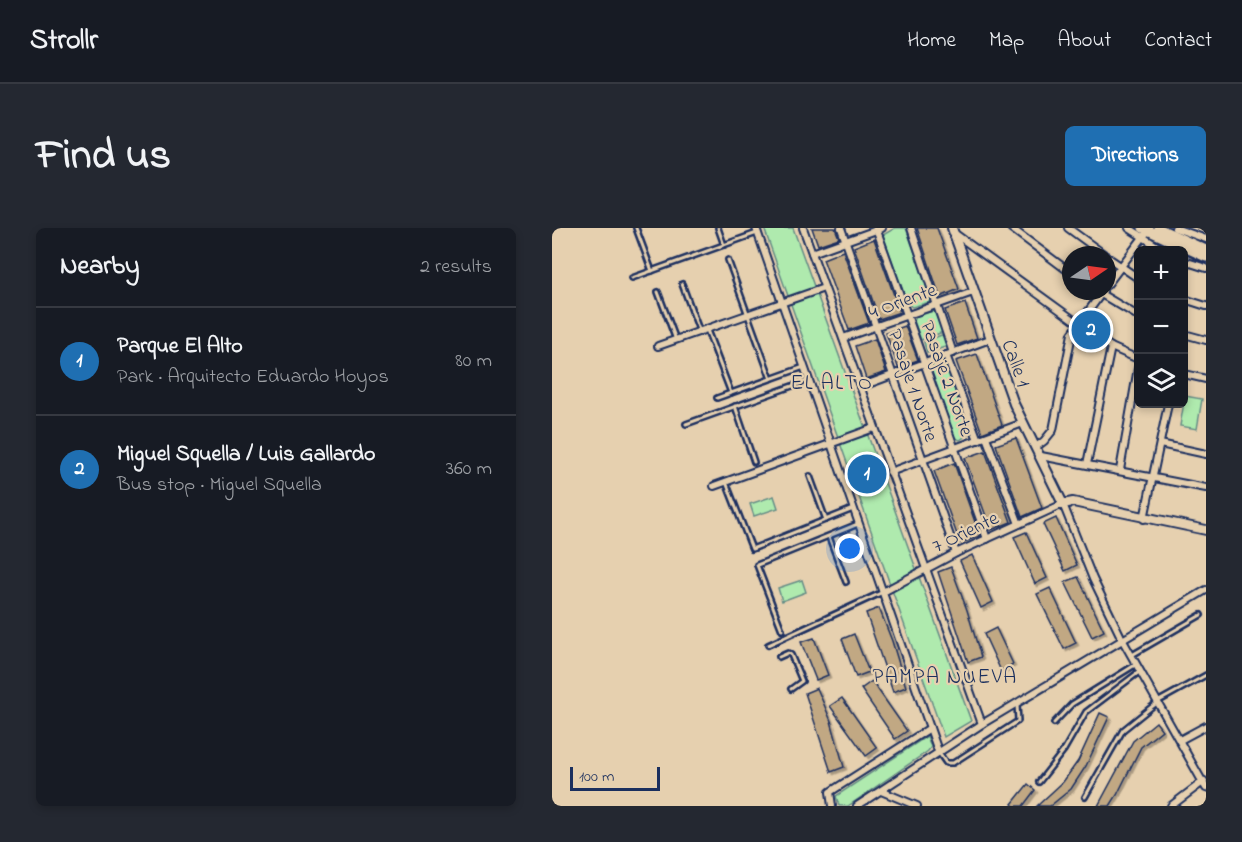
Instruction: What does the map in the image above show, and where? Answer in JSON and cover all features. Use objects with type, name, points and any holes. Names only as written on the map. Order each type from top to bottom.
[{"type":"main road","points":[[1158,228],[1206,250]]},
{"type":"main road","points":[[1146,231],[1206,258]]},
{"type":"street","points":[[803,228],[982,724]]},
{"type":"street","name":"Pasaje 1 Norte","points":[[841,228],[956,553]]},
{"type":"street","points":[[911,228],[938,305],[950,354],[978,440]]},
{"type":"street","points":[[1068,228],[1092,246]]},
{"type":"street","points":[[1129,228],[1146,231],[1159,246]]},
{"type":"street","points":[[812,253],[878,229]]},
{"type":"street","name":"Pasaje 2 Norte","points":[[878,229],[987,539]]},
{"type":"street","points":[[1013,229],[1062,266]]},
{"type":"street","points":[[1177,229],[1206,239]]},
{"type":"street","points":[[757,230],[938,751]]},
{"type":"street","points":[[952,231],[1077,324],[1111,347],[1134,357]]},
{"type":"street","name":"Calle 1","points":[[952,231],[990,339],[1023,423],[1063,504]]},
{"type":"street","points":[[1116,273],[1146,231]]},
{"type":"street","points":[[1188,262],[1206,268]]},
{"type":"street","points":[[1116,263],[1134,275]]},
{"type":"street","points":[[658,346],[825,288]]},
{"type":"street","name":"4 Oriente","points":[[843,339],[973,292]]},
{"type":"street","points":[[1036,447],[1053,430],[1072,334],[1094,300]]},
{"type":"street","points":[[1113,300],[1134,313]]},
{"type":"street","points":[[1187,300],[1206,306]]},
{"type":"street","points":[[1188,335],[1206,340]]},
{"type":"street","points":[[860,387],[990,339]]},
{"type":"street","points":[[1087,464],[1111,347]]},
{"type":"street","points":[[1188,375],[1206,379]]},
{"type":"street","points":[[1120,470],[1134,391]]},
{"type":"street","points":[[1144,519],[1167,408]]},
{"type":"street","points":[[890,472],[1023,423]]},
{"type":"street","points":[[714,486],[874,428]]},
{"type":"street","points":[[986,437],[1019,524]]},
{"type":"street","points":[[1160,444],[1206,454]]},
{"type":"street","points":[[1041,456],[1206,488]]},
{"type":"street","points":[[1171,806],[1205,783],[1122,639],[1093,579],[1063,504],[1073,502],[1144,519],[1206,530]]},
{"type":"street","name":"7 Oriente","points":[[883,592],[956,553],[1063,504]]},
{"type":"street","points":[[858,806],[938,751],[1206,590]]},
{"type":"street","points":[[1180,740],[1206,726]]},
{"type":"street","points":[[832,806],[830,792],[930,728]]},
{"type":"street","points":[[881,790],[917,806]]},
{"type":"lane","points":[[636,228],[652,271]]},
{"type":"lane","points":[[718,228],[724,245]]},
{"type":"lane","points":[[632,278],[724,245],[757,230]]},
{"type":"lane","points":[[728,260],[771,379]]},
{"type":"lane","points":[[682,284],[699,331]]},
{"type":"lane","points":[[658,292],[676,339]]},
{"type":"lane","points":[[707,329],[731,393]]},
{"type":"lane","points":[[717,398],[804,367]]},
{"type":"lane","points":[[686,424],[809,380]]},
{"type":"lane","points":[[735,406],[754,462]]},
{"type":"lane","points":[[810,476],[826,520]]},
{"type":"lane","points":[[726,482],[752,549],[853,509]]},
{"type":"lane","points":[[782,630],[757,565],[858,524]]},
{"type":"lane","points":[[829,537],[846,582]]},
{"type":"lane","points":[[768,645],[883,592]]},
{"type":"lane","points":[[1131,655],[1201,615]]},
{"type":"lane","points":[[778,657],[788,653],[791,655],[802,681],[791,689]]},
{"type":"lane","points":[[1054,723],[1072,704],[1137,664]]},
{"type":"lane","points":[[1039,782],[1064,750],[1086,712],[1141,671]]},
{"type":"lane","points":[[1085,798],[1124,730],[1159,702],[1206,675]]},
{"type":"lane","points":[[938,751],[946,763],[953,764],[1018,721],[1016,703]]},
{"type":"green space","points":[[764,228],[793,228],[971,721],[944,737]]},
{"type":"green space","points":[[895,228],[906,228],[931,298],[930,302],[912,307],[907,303],[883,235]]},
{"type":"green space","points":[[934,311],[943,332],[921,340],[914,321],[917,315]]},
{"type":"green space","points":[[944,334],[948,346],[927,353],[924,342]]},
{"type":"green space","points":[[942,358],[945,360],[970,433],[960,440],[955,438],[929,367],[930,363]]},
{"type":"green space","points":[[1188,397],[1202,399],[1197,429],[1180,426],[1183,408],[1188,408]]},
{"type":"green space","points":[[774,496],[778,508],[754,516],[750,504]]},
{"type":"green space","points":[[802,580],[806,592],[782,601],[778,588]]},
{"type":"green space","points":[[927,736],[931,747],[928,751],[848,806],[839,806],[836,796]]},
{"type":"building","points":[[812,228],[835,228],[839,238],[818,245]]},
{"type":"building","points":[[917,228],[937,228],[959,289],[940,297]]},
{"type":"building","points":[[874,239],[900,312],[879,319],[854,247]]},
{"type":"building","points":[[843,251],[869,323],[849,330],[823,259]]},
{"type":"building","points":[[965,303],[977,338],[957,345],[945,310]]},
{"type":"building","points":[[905,326],[918,360],[898,367],[886,333]]},
{"type":"building","points":[[875,339],[886,372],[866,379],[855,346]]},
{"type":"building","points":[[977,354],[1002,425],[982,433],[956,361]]},
{"type":"building","points":[[1016,438],[1042,508],[1022,517],[996,445]]},
{"type":"building","points":[[985,451],[1011,522],[991,530],[965,458]]},
{"type":"building","points":[[954,463],[980,536],[960,543],[934,471]]},
{"type":"building","points":[[1056,518],[1077,565],[1065,571],[1043,524]]},
{"type":"building","points":[[1026,532],[1047,578],[1035,584],[1014,537]]},
{"type":"building","points":[[972,555],[993,602],[981,608],[960,561]]},
{"type":"building","points":[[951,567],[981,657],[968,662],[938,572]]},
{"type":"building","points":[[1078,577],[1104,631],[1092,637],[1065,582]]},
{"type":"building","points":[[1050,588],[1076,643],[1064,649],[1037,594]]},
{"type":"building","points":[[879,608],[906,687],[893,692],[866,613]]},
{"type":"building","points":[[996,628],[1013,664],[1001,671],[984,634]]},
{"type":"building","points":[[854,634],[869,672],[856,677],[842,639]]},
{"type":"building","points":[[814,638],[828,675],[816,680],[801,642]]},
{"type":"building","points":[[872,681],[907,731],[895,739],[861,689]]},
{"type":"building","points":[[817,688],[831,721],[844,767],[831,772],[805,693]]},
{"type":"building","points":[[842,698],[877,748],[866,756],[830,706]]},
{"type":"building","points":[[1100,713],[1109,717],[1086,766],[1071,789],[1050,806],[1037,806],[1063,782],[1078,761]]},
{"type":"building","points":[[1156,722],[1162,730],[1141,747],[1110,806],[1098,806],[1133,741]]},
{"type":"building","points":[[1028,784],[1035,790],[1023,806],[1014,806],[1012,804]]},
{"type":"place","name":"Miguel Squella / Luis Gallardo","points":[[1091,330]]},
{"type":"place","name":"Parque El Alto","points":[[867,474]]},
{"type":"district","name":"EL ALTO","points":[[832,382]]},
{"type":"district","name":"PAMPA NUEVA","points":[[945,676]]}]
